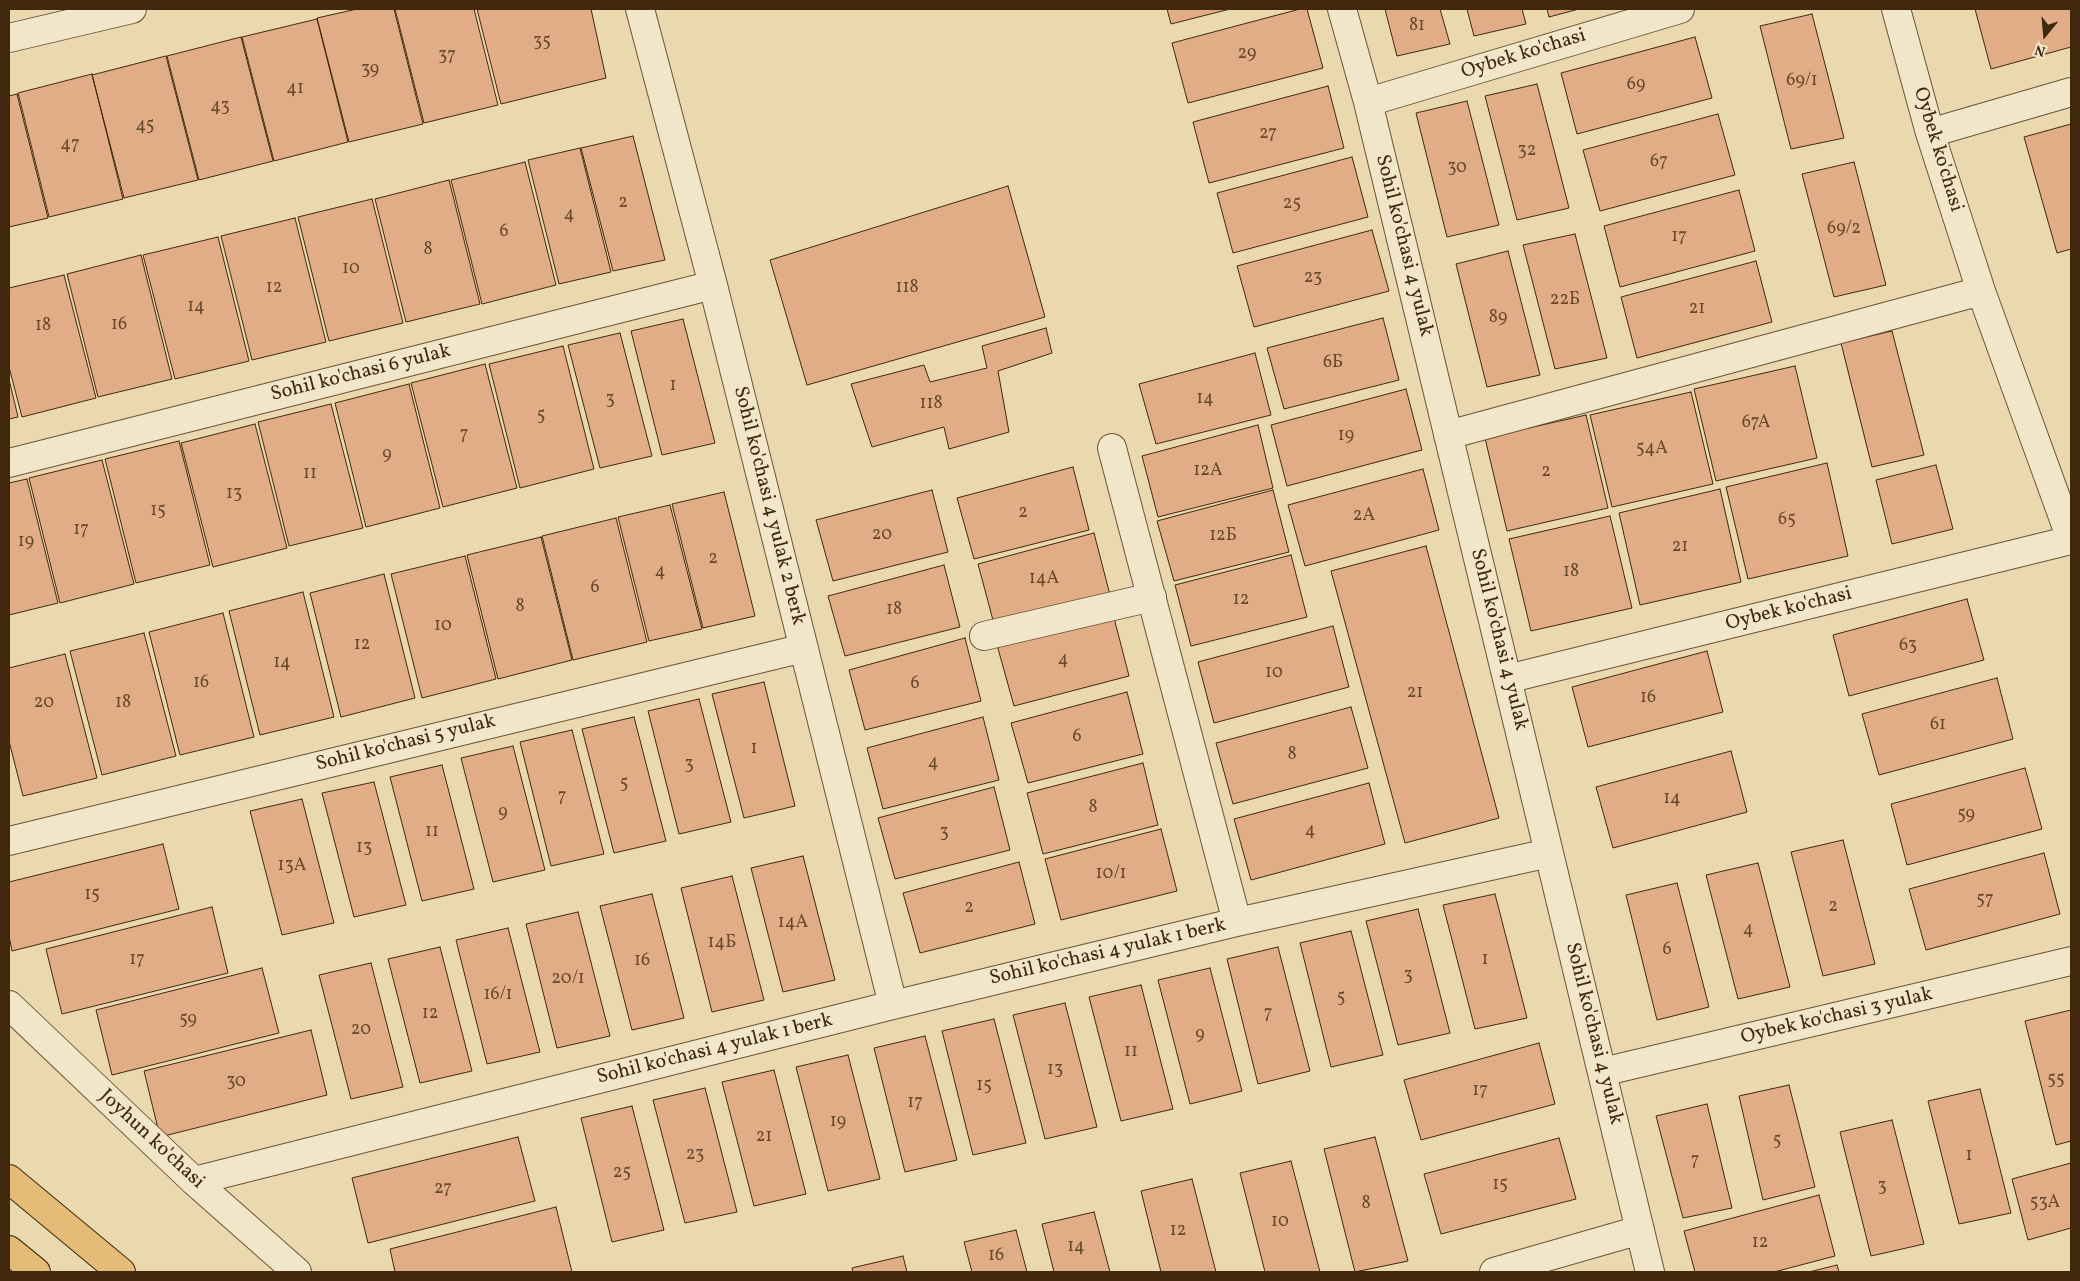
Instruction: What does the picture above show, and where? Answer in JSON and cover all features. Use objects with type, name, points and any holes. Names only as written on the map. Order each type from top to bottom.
[{"type":"main road","points":[[9,1179],[121,1272]]},
{"type":"main road","points":[[9,1250],[36,1272]]},
{"type":"street","points":[[9,38],[132,9]]},
{"type":"street","name":"Sohil ko'chasi 4 yulak 2 berk","points":[[640,9],[713,285],[894,1004]]},
{"type":"street","name":"Sohil ko'chasi 4 yulak","points":[[1342,9],[1368,102],[1650,1272]]},
{"type":"street","name":"Oybek ko'chasi","points":[[1368,102],[1680,9]]},
{"type":"street","name":"Oybek ko'chasi","points":[[1507,679],[2071,540],[1981,291],[1930,133],[1896,9]]},
{"type":"street","points":[[1930,133],[2071,92]]},
{"type":"street","name":"Sohil ko'chasi 6 yulak","points":[[9,463],[713,285]]},
{"type":"street","points":[[1448,435],[1981,291]]},
{"type":"street","name":"Sohil ko'chasi 4 yulak 1 berk","points":[[1112,448],[1237,922]]},
{"type":"street","points":[[984,636],[1152,597]]},
{"type":"street","name":"Sohil ko'chasi 5 yulak","points":[[9,841],[804,648]]},
{"type":"street","name":"Sohil ko'chasi 4 yulak 1 berk","points":[[194,1181],[894,1004],[1237,922],[1549,853]]},
{"type":"street","name":"Oybek ko'chasi 3 yulak","points":[[1602,1072],[2071,961]]},
{"type":"street","name":"Joyhun ko'chasi","points":[[9,1005],[194,1181],[296,1272]]},
{"type":"street","points":[[1494,1272],[1640,1230]]},
{"type":"building","points":[[357,9],[394,9],[423,124],[349,142],[317,18]]},
{"type":"building","points":[[395,9],[474,9],[498,105],[424,123]]},
{"type":"building","points":[[477,9],[591,9],[606,78],[501,104]]},
{"type":"building","points":[[1167,9],[1230,9],[1171,24]]},
{"type":"building","points":[[1300,9],[1307,9],[1323,68],[1188,103],[1172,43]]},
{"type":"building","points":[[1385,9],[1440,9],[1450,44],[1397,56]]},
{"type":"building","points":[[1467,9],[1522,9],[1526,24],[1474,36]]},
{"type":"building","points":[[1547,9],[1579,9],[1549,17]]},
{"type":"building","points":[[1975,9],[2071,9],[2071,47],[1991,69]]},
{"type":"building","points":[[1812,14],[1844,138],[1791,149],[1760,26]]},
{"type":"building","points":[[317,19],[348,142],[274,161],[242,37]]},
{"type":"building","points":[[241,37],[273,161],[199,180],[167,56]]},
{"type":"building","points":[[1695,37],[1712,98],[1577,134],[1561,73]]},
{"type":"building","points":[[166,56],[198,180],[124,198],[92,75]]},
{"type":"building","points":[[92,74],[123,199],[49,217],[18,93]]},
{"type":"building","points":[[1537,84],[1569,208],[1517,220],[1485,96]]},
{"type":"building","points":[[1328,86],[1344,148],[1209,183],[1193,122]]},
{"type":"building","points":[[17,94],[48,218],[9,227],[9,96]]},
{"type":"building","points":[[1467,101],[1499,225],[1447,237],[1416,113]]},
{"type":"building","points":[[1718,114],[1735,175],[1600,211],[1583,150]]},
{"type":"building","points":[[2071,124],[2071,249],[2057,253],[2024,137]]},
{"type":"building","points":[[633,136],[665,260],[613,271],[581,148]]},
{"type":"building","points":[[580,148],[611,272],[559,284],[528,160]]},
{"type":"building","points":[[1352,157],[1368,217],[1233,253],[1217,193]]},
{"type":"building","points":[[525,162],[556,285],[482,304],[451,180]]},
{"type":"building","points":[[1854,162],[1886,285],[1834,297],[1802,174]]},
{"type":"building","points":[[449,180],[480,304],[406,322],[375,199]]},
{"type":"building","points":[[1008,186],[1045,317],[807,385],[770,260]]},
{"type":"building","points":[[1739,190],[1755,251],[1620,287],[1604,226]]},
{"type":"building","points":[[372,199],[403,323],[329,341],[298,217]]},
{"type":"building","points":[[295,218],[326,342],[252,360],[221,236]]},
{"type":"building","points":[[1372,230],[1389,291],[1254,327],[1237,266]]},
{"type":"building","points":[[1575,234],[1607,358],[1555,369],[1523,245]]},
{"type":"building","points":[[218,237],[249,361],[175,379],[143,255]]},
{"type":"building","points":[[1508,251],[1540,375],[1487,387],[1456,264]]},
{"type":"building","points":[[141,255],[172,379],[98,397],[67,274]]},
{"type":"building","points":[[1756,261],[1772,322],[1637,358],[1621,297]]},
{"type":"building","points":[[64,275],[96,398],[22,417],[9,367],[9,288]]},
{"type":"building","points":[[1383,318],[1399,380],[1284,409],[1267,348]]},
{"type":"building","points":[[683,319],[715,443],[662,455],[631,331]]},
{"type":"building","points":[[1046,328],[1052,353],[998,371],[1009,432],[949,449],[944,427],[872,447],[851,384],[924,365],[930,382],[987,368],[982,346]]},
{"type":"building","points":[[1892,331],[1924,455],[1872,467],[1841,343]]},
{"type":"building","points":[[620,333],[652,456],[600,468],[568,345]]},
{"type":"building","points":[[563,346],[594,469],[520,488],[489,364]]},
{"type":"building","points":[[1255,353],[1271,415],[1156,444],[1139,384]]},
{"type":"building","points":[[485,364],[517,488],[443,507],[411,383]]},
{"type":"building","points":[[1795,366],[1817,458],[1716,481],[1694,389]]},
{"type":"building","points":[[9,379],[18,417],[9,419]]},
{"type":"building","points":[[409,384],[440,508],[366,527],[335,403]]},
{"type":"building","points":[[1406,389],[1422,450],[1287,486],[1271,425]]},
{"type":"building","points":[[1691,392],[1713,484],[1612,507],[1590,415]]},
{"type":"building","points":[[331,404],[363,528],[289,546],[258,422]]},
{"type":"building","points":[[1586,415],[1608,508],[1507,531],[1485,438]]},
{"type":"building","points":[[255,424],[287,548],[213,567],[181,443]]},
{"type":"building","points":[[1258,425],[1273,488],[1158,517],[1142,456]]},
{"type":"building","points":[[179,441],[210,565],[136,583],[105,459]]},
{"type":"building","points":[[102,460],[134,584],[60,603],[29,478]]},
{"type":"building","points":[[1827,463],[1848,556],[1748,579],[1726,487]]},
{"type":"building","points":[[1936,465],[1953,529],[1892,544],[1876,480]]},
{"type":"building","points":[[1073,467],[1089,530],[974,559],[957,498]]},
{"type":"building","points":[[1423,469],[1439,530],[1305,566],[1288,505]]},
{"type":"building","points":[[27,479],[58,603],[9,615],[9,483]]},
{"type":"building","points":[[1720,489],[1741,582],[1640,605],[1619,513]]},
{"type":"building","points":[[932,490],[948,552],[833,581],[816,520]]},
{"type":"building","points":[[1273,490],[1289,552],[1174,581],[1157,521]]},
{"type":"building","points":[[724,492],[755,616],[703,628],[672,504]]},
{"type":"building","points":[[670,505],[702,629],[649,641],[618,517]]},
{"type":"building","points":[[1610,516],[1632,608],[1531,631],[1509,539]]},
{"type":"building","points":[[616,518],[647,642],[573,660],[542,536]]},
{"type":"building","points":[[1094,533],[1110,595],[994,624],[978,564]]},
{"type":"building","points":[[541,537],[572,660],[498,679],[467,555]]},
{"type":"building","points":[[1426,546],[1499,818],[1405,843],[1331,571]]},
{"type":"building","points":[[1291,555],[1307,617],[1191,646],[1175,585]]},
{"type":"building","points":[[465,556],[496,679],[422,698],[391,574]]},
{"type":"building","points":[[944,565],[960,627],[845,656],[828,596]]},
{"type":"building","points":[[384,574],[415,698],[341,717],[310,593]]},
{"type":"building","points":[[303,592],[334,717],[260,735],[229,611]]},
{"type":"building","points":[[1967,599],[1984,660],[1849,696],[1833,635]]},
{"type":"building","points":[[223,613],[254,737],[180,755],[149,632]]},
{"type":"building","points":[[1113,614],[1129,676],[1014,706],[997,645]]},
{"type":"building","points":[[1333,626],[1349,687],[1214,723],[1198,662]]},
{"type":"building","points":[[144,633],[176,756],[102,775],[70,651]]},
{"type":"building","points":[[965,638],[981,701],[865,730],[849,670]]},
{"type":"building","points":[[1707,651],[1723,712],[1588,747],[1572,687]]},
{"type":"building","points":[[65,654],[97,778],[23,796],[9,741],[9,668]]},
{"type":"building","points":[[1997,678],[2013,739],[1879,775],[1862,714]]},
{"type":"building","points":[[764,682],[795,806],[744,818],[712,694]]},
{"type":"building","points":[[1127,692],[1143,754],[1028,783],[1011,723]]},
{"type":"building","points":[[699,699],[731,822],[679,834],[648,711]]},
{"type":"building","points":[[1351,707],[1368,768],[1233,804],[1216,743]]},
{"type":"building","points":[[634,717],[666,841],[614,853],[582,729]]},
{"type":"building","points":[[983,717],[999,780],[883,809],[867,748]]},
{"type":"building","points":[[572,730],[604,854],[551,866],[520,742]]},
{"type":"building","points":[[513,746],[545,870],[493,882],[461,758]]},
{"type":"building","points":[[1731,751],[1747,812],[1613,848],[1596,787]]},
{"type":"building","points":[[1143,763],[1158,825],[1043,854],[1027,793]]},
{"type":"building","points":[[442,765],[474,889],[422,901],[390,777]]},
{"type":"building","points":[[2025,768],[2042,829],[1907,865],[1891,804]]},
{"type":"building","points":[[374,782],[406,905],[354,917],[322,793]]},
{"type":"building","points":[[1369,783],[1385,844],[1251,880],[1234,819]]},
{"type":"building","points":[[994,787],[1010,850],[895,879],[878,818]]},
{"type":"building","points":[[302,799],[334,923],[282,935],[250,811]]},
{"type":"building","points":[[1161,829],[1177,891],[1061,920],[1045,859]]},
{"type":"building","points":[[1843,840],[1875,964],[1823,976],[1791,852]]},
{"type":"building","points":[[163,844],[179,909],[12,951],[9,936],[9,882]]},
{"type":"building","points":[[2044,853],[2060,914],[1926,950],[1909,889]]},
{"type":"building","points":[[803,856],[835,980],[783,992],[751,868]]},
{"type":"building","points":[[1019,862],[1035,924],[920,953],[903,893]]},
{"type":"building","points":[[1758,863],[1790,987],[1738,999],[1706,875]]},
{"type":"building","points":[[732,876],[764,1000],[712,1012],[681,888]]},
{"type":"building","points":[[1677,883],[1709,1007],[1657,1020],[1626,895]]},
{"type":"building","points":[[652,894],[684,1018],[632,1030],[600,906]]},
{"type":"building","points":[[1495,894],[1527,1018],[1475,1029],[1443,905]]},
{"type":"building","points":[[212,907],[228,973],[62,1014],[46,949]]},
{"type":"building","points":[[1418,909],[1450,1033],[1398,1045],[1366,921]]},
{"type":"building","points":[[578,912],[610,1036],[557,1048],[526,924]]},
{"type":"building","points":[[508,928],[540,1052],[487,1064],[456,940]]},
{"type":"building","points":[[1351,931],[1383,1055],[1331,1067],[1300,943]]},
{"type":"building","points":[[440,947],[472,1071],[420,1083],[388,959]]},
{"type":"building","points":[[1278,947],[1310,1071],[1258,1084],[1227,959]]},
{"type":"building","points":[[371,963],[403,1087],[351,1099],[319,975]]},
{"type":"building","points":[[262,968],[279,1033],[112,1075],[96,1010]]},
{"type":"building","points":[[1210,968],[1242,1091],[1190,1104],[1158,980]]},
{"type":"building","points":[[1141,985],[1173,1109],[1121,1121],[1089,997]]},
{"type":"building","points":[[1065,1003],[1097,1127],[1045,1139],[1013,1015]]},
{"type":"building","points":[[2071,1010],[2071,1141],[2056,1145],[2025,1021]]},
{"type":"building","points":[[994,1019],[1026,1143],[973,1155],[942,1031]]},
{"type":"building","points":[[311,1030],[327,1095],[160,1137],[144,1071]]},
{"type":"building","points":[[925,1036],[957,1160],[905,1172],[874,1048]]},
{"type":"building","points":[[1539,1043],[1555,1104],[1421,1140],[1404,1080]]},
{"type":"building","points":[[848,1055],[880,1179],[828,1191],[796,1067]]},
{"type":"building","points":[[774,1070],[806,1194],[754,1206],[722,1082]]},
{"type":"building","points":[[1789,1085],[1815,1187],[1763,1200],[1739,1096]]},
{"type":"building","points":[[705,1088],[737,1212],[685,1223],[653,1100]]},
{"type":"building","points":[[1980,1089],[2011,1213],[1959,1224],[1928,1101]]},
{"type":"building","points":[[1707,1104],[1732,1208],[1683,1218],[1656,1116]]},
{"type":"building","points":[[632,1106],[664,1230],[612,1242],[581,1118]]},
{"type":"building","points":[[1892,1120],[1924,1244],[1871,1256],[1840,1132]]},
{"type":"building","points":[[518,1137],[535,1201],[368,1243],[352,1178]]},
{"type":"building","points":[[1375,1137],[1408,1261],[1355,1272],[1324,1149]]},
{"type":"building","points":[[1559,1138],[1576,1199],[1441,1234],[1424,1174]]},
{"type":"building","points":[[1291,1161],[1320,1272],[1265,1272],[1240,1173]]},
{"type":"building","points":[[2071,1163],[2071,1228],[2028,1240],[2012,1179]]},
{"type":"building","points":[[1192,1179],[1216,1272],[1161,1272],[1141,1191]]},
{"type":"building","points":[[1819,1195],[1835,1256],[1774,1272],[1695,1272],[1684,1231]]},
{"type":"building","points":[[556,1207],[572,1272],[395,1272],[390,1249]]},
{"type":"building","points":[[1094,1212],[1110,1272],[1054,1272],[1042,1224]]},
{"type":"building","points":[[1016,1230],[1027,1272],[972,1272],[964,1242]]},
{"type":"building","points":[[903,1256],[907,1272],[853,1272],[852,1268]]},
{"type":"building","points":[[1837,1265],[1839,1272],[1809,1272]]}]
